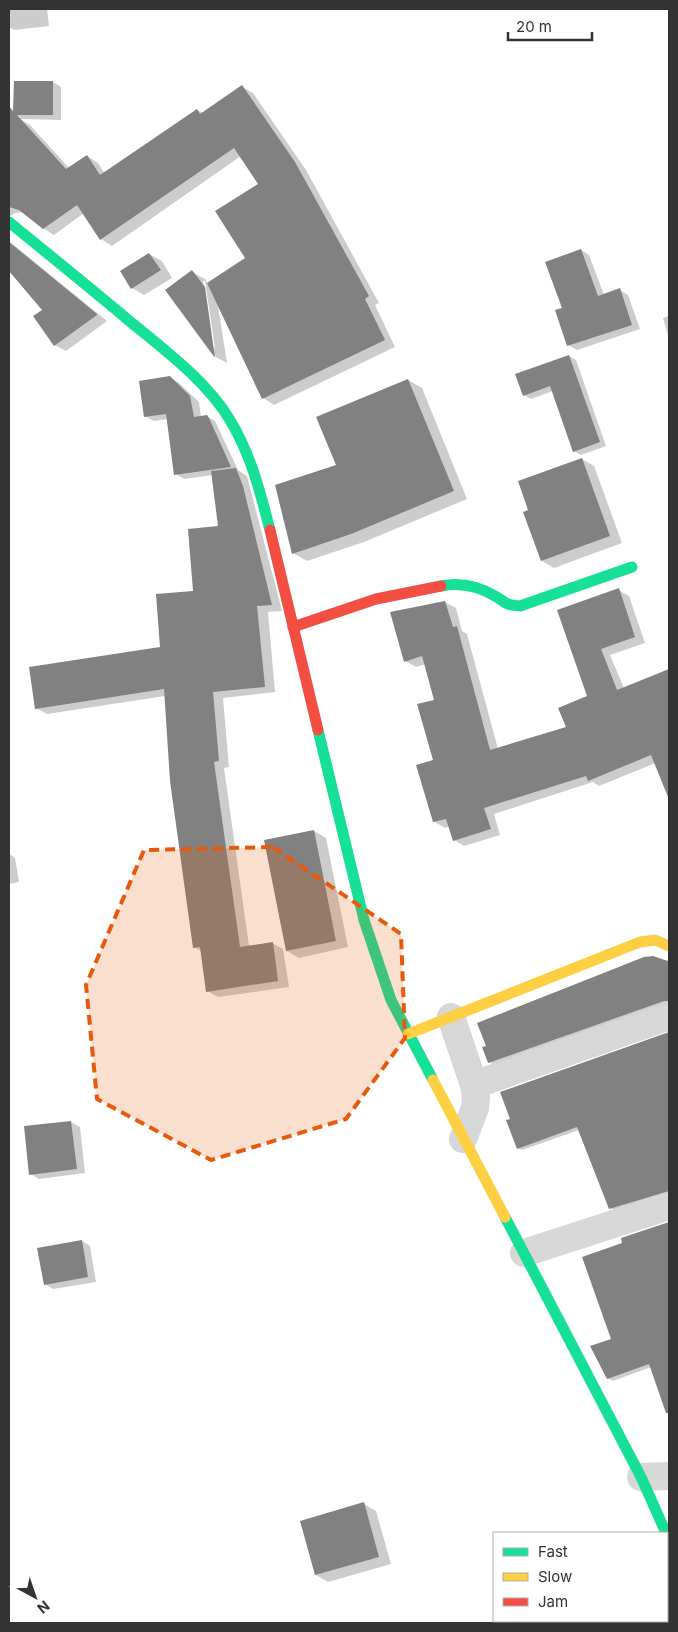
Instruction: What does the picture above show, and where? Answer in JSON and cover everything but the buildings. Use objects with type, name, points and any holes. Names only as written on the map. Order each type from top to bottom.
[{"type":"street","points":[[9,222],[168,352],[206,389],[229,418],[245,448],[258,481],[364,920],[391,1000],[641,1477],[665,1532]]},
{"type":"street","points":[[293,627],[376,599],[446,585],[464,584],[473,586],[489,592],[507,605],[520,606],[632,567]]},
{"type":"street","points":[[408,1034],[640,942],[655,940],[669,946]]},
{"type":"street","points":[[474,1085],[669,1016]]},
{"type":"street","points":[[451,1017],[474,1085],[476,1098],[463,1139]]},
{"type":"street","points":[[524,1253],[669,1206]]},
{"type":"street","points":[[641,1477],[669,1476]]},
{"type":"highlighted area","points":[[273,847],[401,934],[405,1038],[346,1119],[211,1160],[97,1099],[86,985],[144,850]]},
{"type":"traffic: fast","points":[[9,222],[168,353],[209,392],[230,420],[244,446],[270,530]]},
{"type":"traffic: fast","points":[[441,586],[455,584],[475,587],[509,604],[520,606],[632,567]]},
{"type":"traffic: fast","points":[[318,730],[364,920],[391,1000],[433,1080]]},
{"type":"traffic: fast","points":[[505,1217],[641,1477],[666,1532]]},
{"type":"traffic: slow","points":[[408,1034],[640,942],[655,940],[669,946]]},
{"type":"traffic: slow","points":[[433,1080],[505,1217]]},
{"type":"traffic: jam","points":[[270,530],[318,730]]},
{"type":"traffic: jam","points":[[293,627],[376,599],[441,586]]}]
